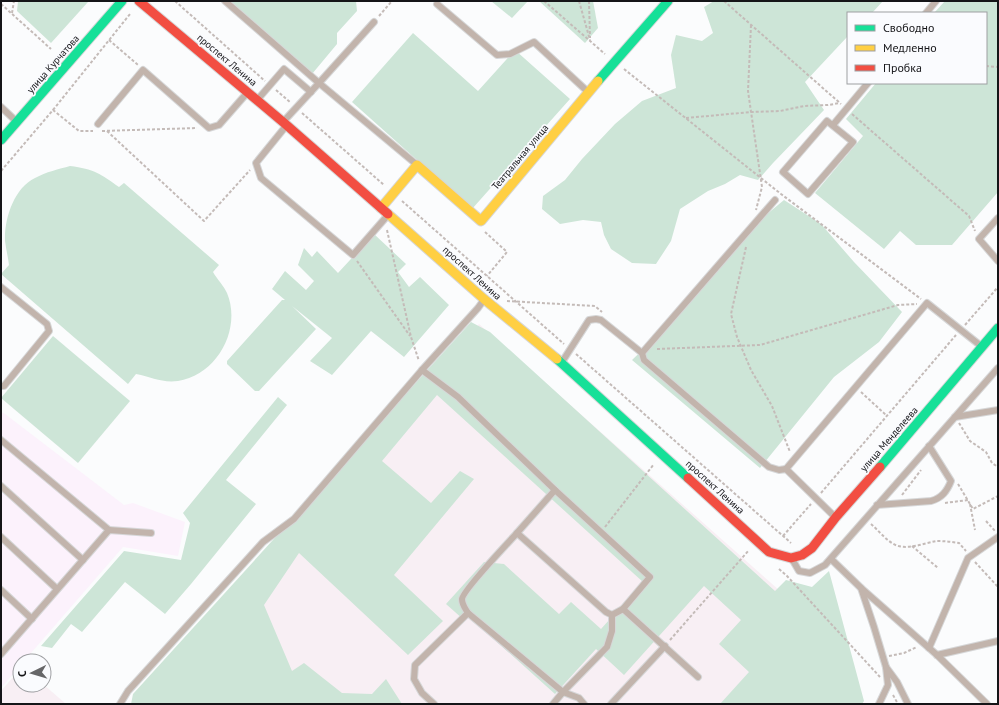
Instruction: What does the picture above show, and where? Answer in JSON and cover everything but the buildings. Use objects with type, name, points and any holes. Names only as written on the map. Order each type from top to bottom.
[{"type":"street","name":"улица Курчатова","points":[[1,140],[122,1]]},
{"type":"street","name":"проспект Ленина","points":[[139,1],[285,123],[381,208],[390,214],[484,299],[562,363],[769,552],[791,558]]},
{"type":"street","name":"Театральная улица","points":[[417,165],[482,220],[588,92],[668,1]]},
{"type":"street","points":[[381,208],[417,165]]},
{"type":"street","name":"улица Менделеева","points":[[791,558],[802,555],[812,548],[836,517],[998,328]]},
{"type":"lane","points":[[225,1],[319,83],[417,165]]},
{"type":"lane","points":[[927,12],[936,1]]},
{"type":"lane","points":[[437,4],[497,55],[510,54],[534,42],[588,92]]},
{"type":"lane","points":[[374,22],[296,108],[256,163],[261,178],[353,255],[390,214]]},
{"type":"lane","points":[[257,100],[284,69],[311,92]]},
{"type":"lane","points":[[98,124],[143,70],[210,128],[219,125],[248,92]]},
{"type":"lane","points":[[832,125],[867,84]]},
{"type":"lane","points":[[1,107],[17,122]]},
{"type":"lane","points":[[827,121],[832,125],[853,142],[808,194],[783,172],[827,121]]},
{"type":"lane","points":[[775,200],[644,351],[644,360],[769,467],[779,470],[786,469],[927,303],[982,346]]},
{"type":"lane","points":[[998,218],[979,239],[998,261]]},
{"type":"lane","points":[[1,386],[4,386],[49,331],[47,324],[2,289]]},
{"type":"lane","points":[[120,704],[128,691],[263,542],[294,519],[422,370],[478,308],[484,299]]},
{"type":"lane","points":[[562,363],[589,320],[601,320],[644,351]]},
{"type":"lane","points":[[791,558],[799,571],[810,573],[825,565],[998,368]]},
{"type":"lane","points":[[422,370],[458,397],[601,533],[650,576],[623,609],[612,615]]},
{"type":"lane","points":[[955,417],[998,410]]},
{"type":"lane","points":[[1,440],[109,530],[151,533]]},
{"type":"lane","points":[[877,505],[931,501],[939,499],[948,489],[951,481],[929,446]]},
{"type":"lane","points":[[786,469],[836,517]]},
{"type":"lane","points":[[1,486],[83,560]]},
{"type":"lane","points":[[555,490],[472,582],[462,597],[463,605],[468,613],[563,692],[579,698],[584,704]]},
{"type":"lane","points":[[1,654],[109,530]]},
{"type":"lane","points":[[517,533],[606,612],[612,615]]},
{"type":"lane","points":[[929,648],[968,558],[998,536]]},
{"type":"lane","points":[[1,537],[57,589]]},
{"type":"lane","points":[[831,559],[861,588],[937,655],[987,704]]},
{"type":"lane","points":[[861,588],[886,667],[888,685],[879,704]]},
{"type":"lane","points":[[1,590],[32,619]]},
{"type":"lane","points":[[623,609],[698,677]]},
{"type":"lane","points":[[434,704],[422,693],[414,679],[415,665],[468,613]]},
{"type":"lane","points":[[553,704],[607,647],[612,631],[612,615]]},
{"type":"lane","points":[[937,655],[998,642]]},
{"type":"lane","points":[[1,643],[6,648]]},
{"type":"lane","points":[[611,704],[665,646]]},
{"type":"lane","points":[[886,667],[897,682],[908,704]]},
{"type":"path","points":[[12,13],[14,1]]},
{"type":"path","points":[[175,1],[783,536],[802,555]]},
{"type":"path","points":[[374,22],[392,1]]},
{"type":"path","points":[[544,1],[615,62],[760,177],[927,303]]},
{"type":"path","points":[[579,1],[590,41]]},
{"type":"path","points":[[589,1],[590,41]]},
{"type":"path","points":[[724,1],[969,216],[979,239]]},
{"type":"path","points":[[1,4],[51,49]]},
{"type":"path","points":[[53,110],[132,11]]},
{"type":"path","points":[[751,25],[748,91],[762,187],[755,211]]},
{"type":"path","points":[[109,40],[143,70]]},
{"type":"path","points":[[987,66],[998,67]]},
{"type":"path","points":[[686,118],[780,111],[804,106],[840,103]]},
{"type":"path","points":[[107,131],[204,221],[256,163]]},
{"type":"path","points":[[386,227],[411,337],[422,370]]},
{"type":"path","points":[[749,231],[731,314],[740,345],[751,370],[772,406],[793,460]]},
{"type":"path","points":[[353,255],[411,337]]},
{"type":"path","points":[[783,536],[998,287]]},
{"type":"path","points":[[503,300],[595,306],[606,316]]},
{"type":"path","points":[[644,351],[760,345],[898,305],[927,303]]},
{"type":"path","points":[[855,387],[887,416]]},
{"type":"path","points":[[955,417],[970,441],[986,452],[992,463],[998,467]]},
{"type":"path","points":[[601,533],[656,462]]},
{"type":"path","points":[[895,504],[924,465]]},
{"type":"path","points":[[954,479],[973,509],[998,496]]},
{"type":"path","points":[[940,503],[969,502]]},
{"type":"path","points":[[969,502],[975,530]]},
{"type":"path","points":[[866,519],[892,544],[906,547],[937,541],[959,543],[998,587]]},
{"type":"path","points":[[986,521],[998,536]]},
{"type":"path","points":[[665,646],[753,546]]},
{"type":"path","points":[[912,546],[938,568]]},
{"type":"path","points":[[883,657],[914,650],[923,643]]},
{"type":"shaded area","points":[[479,324],[823,629],[757,704],[292,704],[213,631]]},
{"type":"shaded area","points":[[1,412],[124,505],[133,503],[185,522],[178,556],[123,547],[31,653],[12,653],[12,675],[1,688]]},
{"type":"shaded area","points":[[12,678],[12,693],[52,692],[66,704],[1,704],[1,691]]},
{"type":"green space","points":[[18,1],[88,2],[51,43],[17,11]]},
{"type":"green space","points":[[229,1],[356,1],[357,11],[337,33],[337,44],[312,74]]},
{"type":"green space","points":[[491,1],[528,1],[512,18]]},
{"type":"green space","points":[[539,1],[593,1],[598,28],[585,43]]},
{"type":"green space","points":[[714,1],[883,1],[873,12],[847,12],[847,37],[805,82],[824,110],[758,180],[740,175],[725,184],[708,191],[680,209],[671,241],[656,264],[632,263],[611,249],[604,235],[601,222],[583,220],[560,224],[542,209],[543,196],[565,180],[582,159],[615,124],[642,101],[676,88],[671,55],[676,35],[702,41],[713,33],[704,7]]},
{"type":"green space","points":[[945,1],[998,1],[998,192],[952,245],[916,245],[900,231],[884,249],[815,193],[863,136],[846,119],[875,84],[987,84],[987,12],[935,12]]},
{"type":"green space","points":[[413,33],[478,91],[515,50],[570,99],[472,209],[352,102]]},
{"type":"green space","points":[[70,166],[97,173],[119,187],[124,183],[219,265],[213,272],[227,293],[231,307],[231,321],[223,348],[215,360],[204,370],[192,377],[178,381],[161,380],[136,374],[128,384],[1,274],[9,265],[5,241],[6,223],[12,205],[21,189],[35,178],[48,172]]},
{"type":"green space","points":[[784,200],[821,224],[854,262],[902,312],[879,342],[834,377],[760,468],[632,360],[683,311],[754,225]]},
{"type":"green space","points":[[374,234],[406,264],[398,272],[409,287],[420,277],[449,305],[404,357],[371,331],[332,375],[310,361],[332,338],[292,306],[316,329],[259,391],[255,391],[227,364],[227,361],[282,300],[285,300],[272,289],[285,271],[306,290],[314,281],[298,265],[304,248],[312,257],[317,251],[338,273]]},
{"type":"green space","points":[[471,322],[490,332],[775,591],[786,580],[812,587],[829,571],[864,701],[862,704],[720,704],[749,672],[719,644],[741,620],[704,586],[624,675],[596,649],[555,694],[468,616],[464,620],[446,604],[484,562],[504,564],[559,614],[571,602],[601,629],[643,582],[437,395],[382,461],[431,503],[460,471],[474,479],[394,575],[443,621],[408,655],[299,553],[264,605],[292,671],[304,663],[342,693],[372,694],[386,679],[402,704],[131,704],[133,694]]},
{"type":"green space","points":[[53,336],[130,401],[78,463],[1,398]]},
{"type":"green space","points":[[278,397],[287,405],[226,480],[256,504],[165,614],[125,582],[82,632],[71,624],[52,648],[41,646],[124,551],[181,560],[190,523],[183,513]]},
{"type":"traffic: fast","points":[[1,140],[122,1]]},
{"type":"traffic: fast","points":[[598,81],[668,1]]},
{"type":"traffic: fast","points":[[880,467],[998,328]]},
{"type":"traffic: fast","points":[[557,359],[688,478]]},
{"type":"traffic: slow","points":[[381,208],[417,165],[481,221],[598,81]]},
{"type":"traffic: slow","points":[[388,214],[484,299],[557,359]]},
{"type":"traffic: jam","points":[[139,1],[283,122],[388,214]]},
{"type":"traffic: jam","points":[[688,478],[769,552],[791,558],[802,555],[812,548],[836,517],[880,467]]}]
